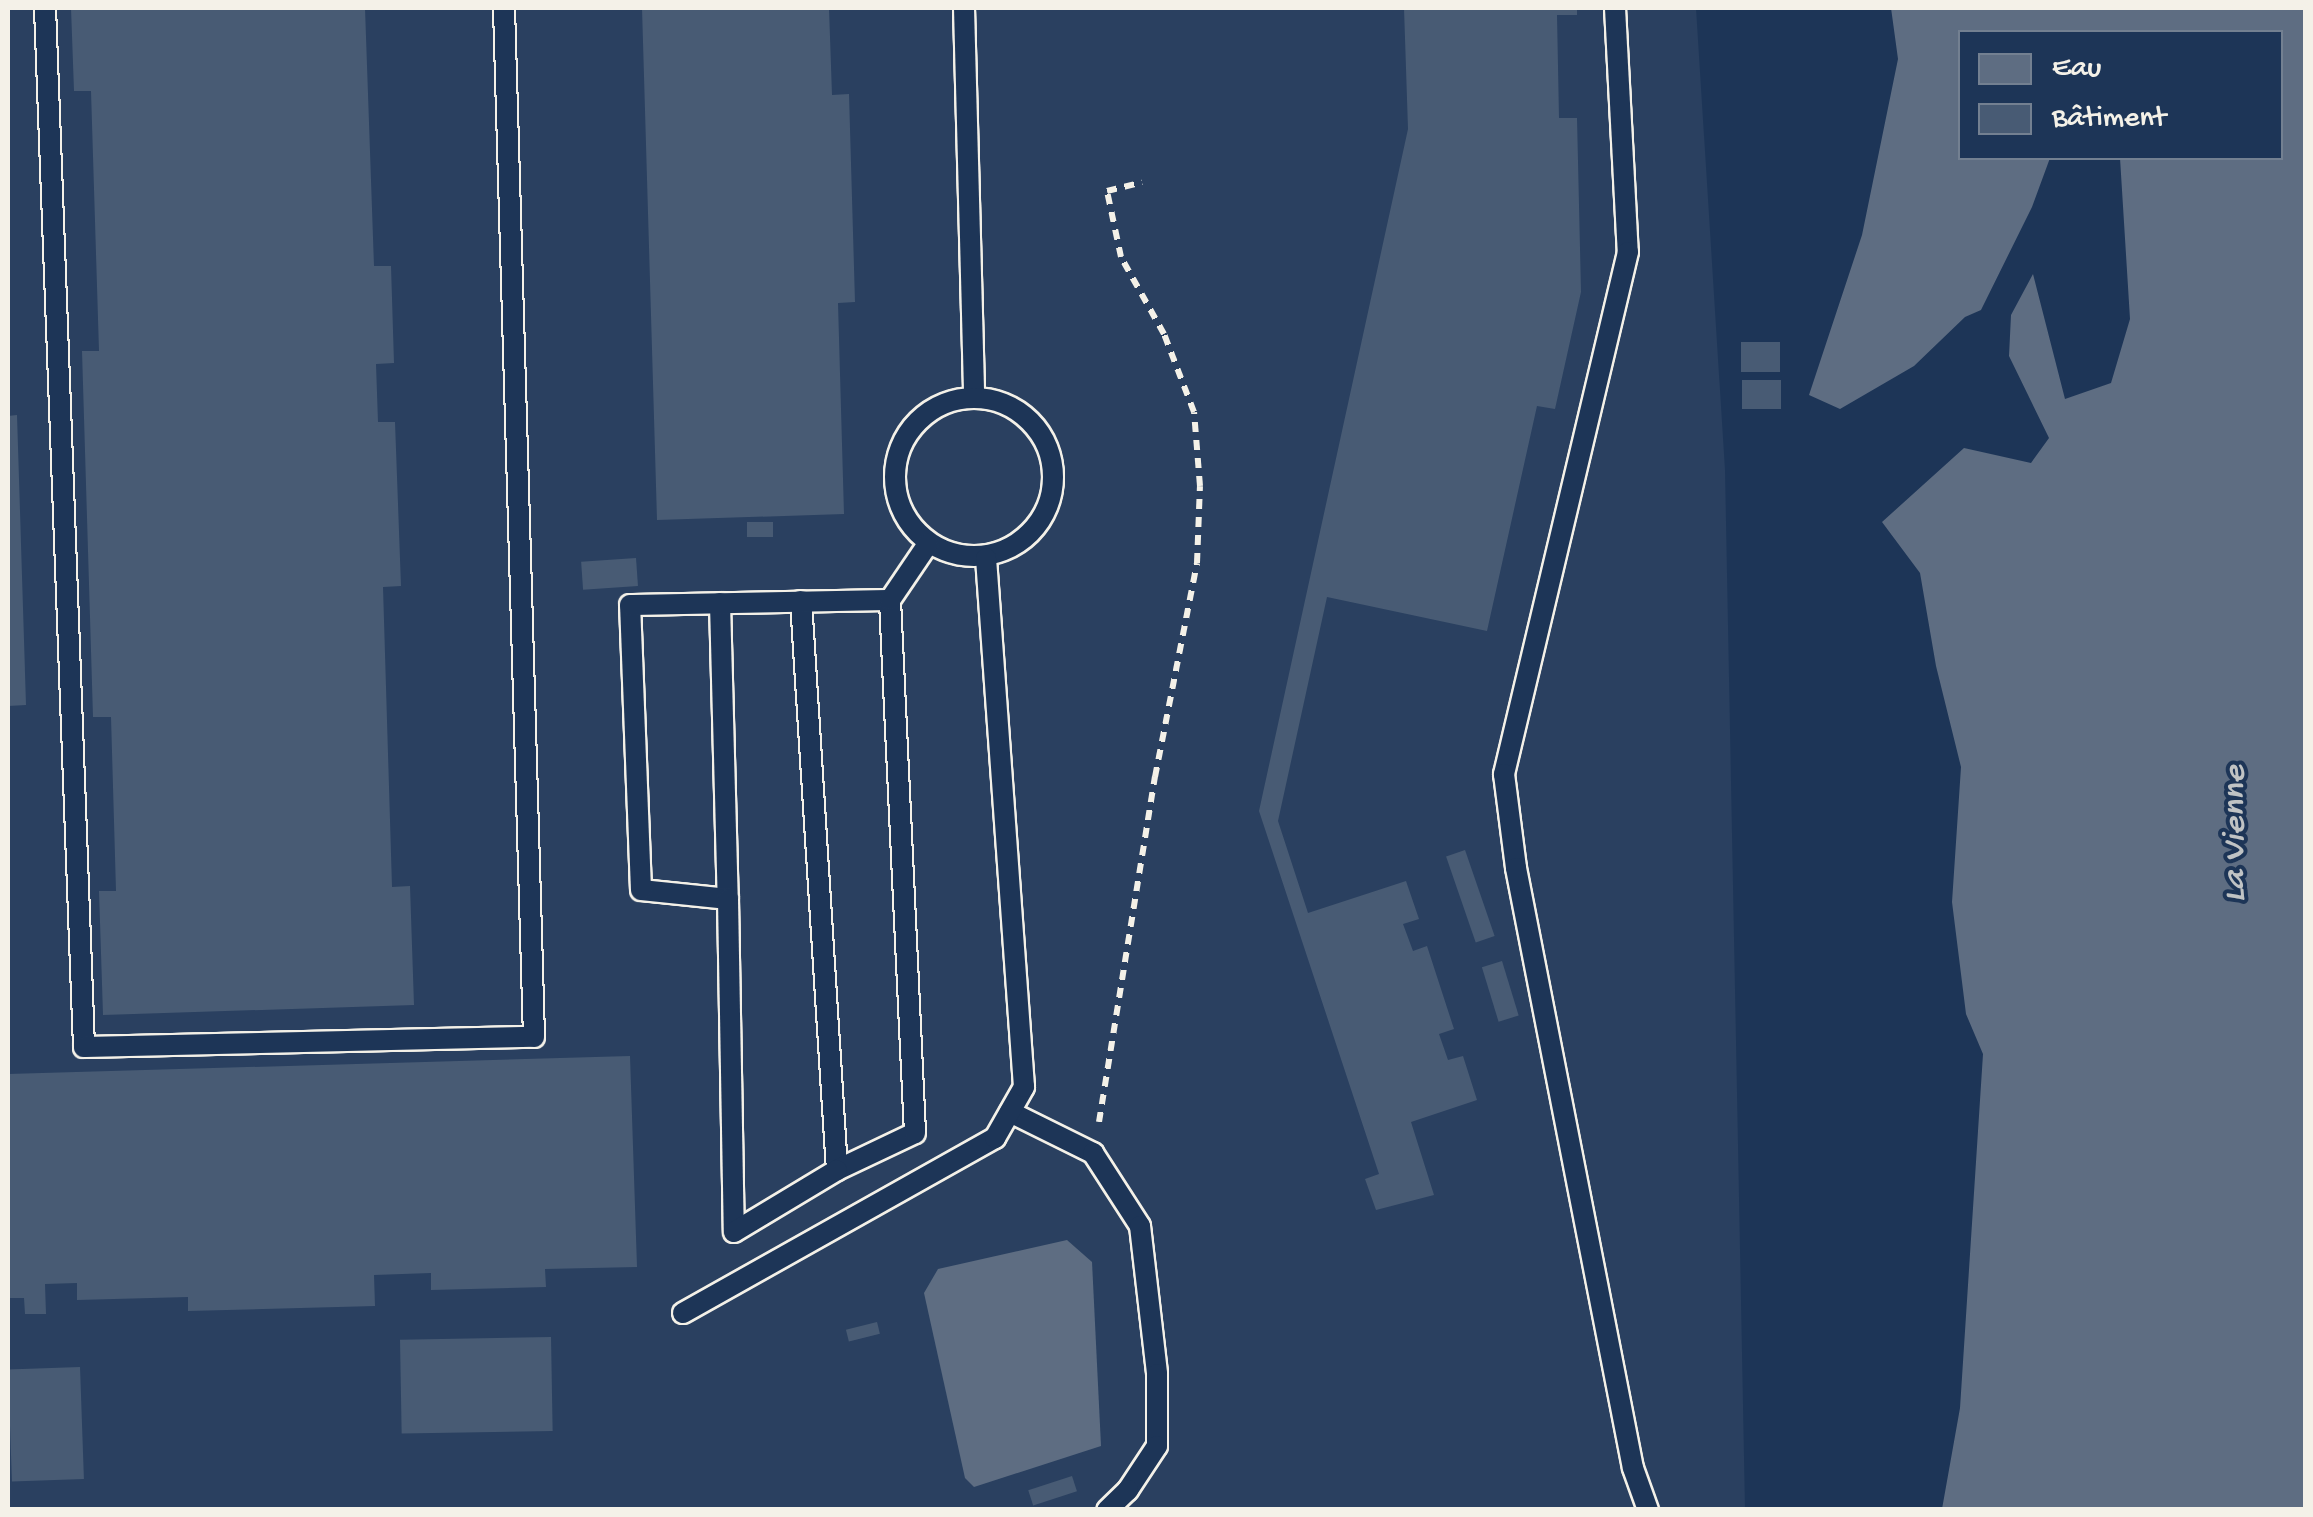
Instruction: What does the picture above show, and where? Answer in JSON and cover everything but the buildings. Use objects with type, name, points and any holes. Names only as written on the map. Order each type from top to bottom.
[{"type":"lane","points":[[45,8],[84,1047],[534,1037],[504,8]]},
{"type":"lane","points":[[964,8],[974,396]]},
{"type":"lane","points":[[1615,8],[1628,252],[1504,774],[1516,868],[1633,1468],[1648,1510]]},
{"type":"lane","points":[[974,396],[1019,410],[1049,447],[1053,495],[1030,537],[986,558],[928,544],[897,504],[896,453],[926,412],[974,396]]},
{"type":"lane","points":[[720,603],[734,1232],[837,1170],[915,1132],[890,600],[928,544]]},
{"type":"lane","points":[[683,1313],[995,1138],[1024,1087],[986,558]]},
{"type":"lane","points":[[728,900],[641,890],[630,605],[890,600]]},
{"type":"lane","points":[[801,601],[837,1170]]},
{"type":"lane","points":[[1010,1112],[1093,1153],[1140,1226],[1157,1374],[1157,1446],[1128,1490],[1107,1510]]},
{"type":"path","points":[[1093,1153],[1155,776],[1197,563],[1200,486],[1194,412],[1164,334],[1121,257],[1107,190],[1142,182]]},
{"type":"shaded area","points":[[8,8],[1696,8],[1725,470],[1745,1509],[8,1510]]},
{"type":"water","name":"La Vienne","points":[[1891,8],[2305,8],[2305,1509],[1942,1509],[1960,1408],[1983,1054],[1966,1014],[1952,902],[1961,767],[1936,666],[1920,573],[1882,522],[1964,448],[2031,463],[2049,438],[2009,356],[2011,315],[2033,274],[2065,399],[2111,383],[2130,319],[2120,160],[2283,160],[2283,30],[1958,30],[1958,160],[2049,160],[2032,207],[1981,310],[1965,317],[1914,366],[1840,409],[1809,395],[1862,235],[1898,59]]},
{"type":"water","points":[[1067,1240],[1092,1262],[1101,1446],[974,1487],[965,1478],[924,1293],[938,1269]]}]
